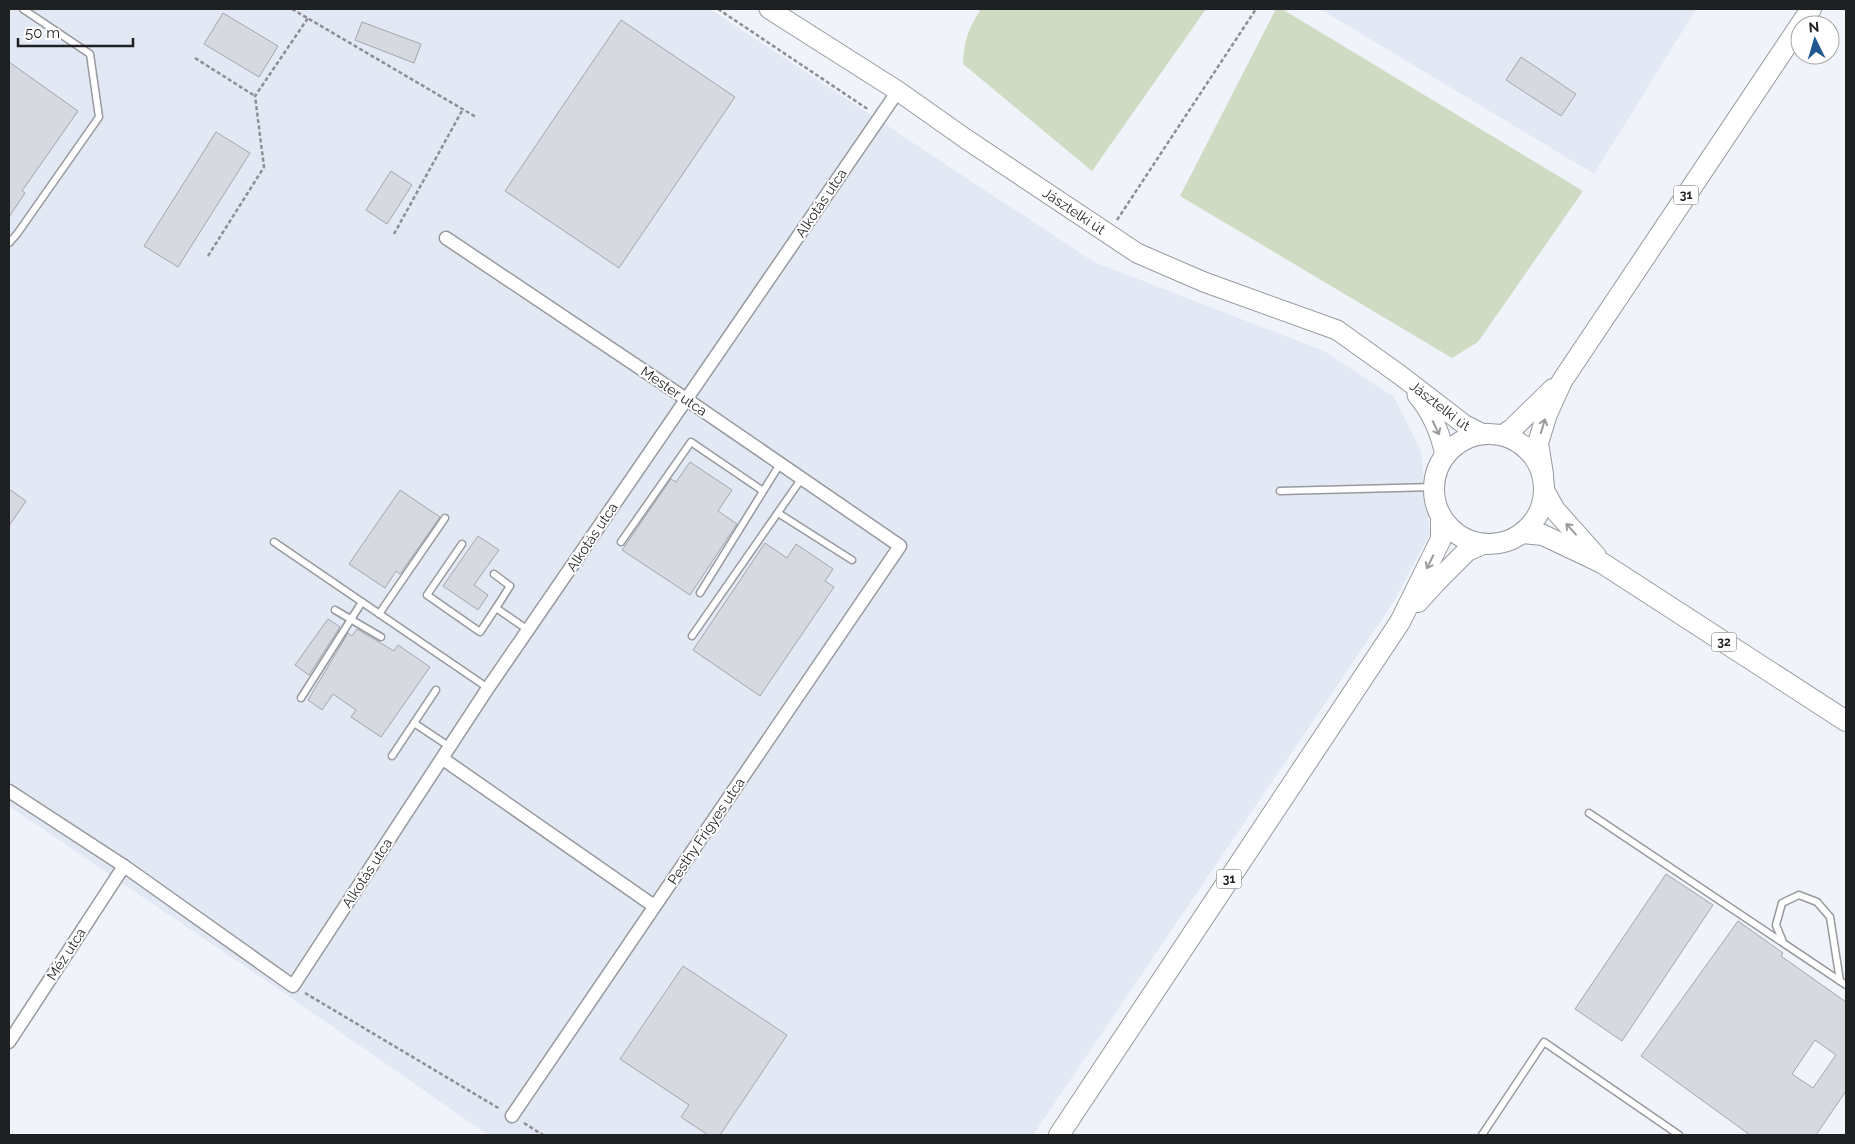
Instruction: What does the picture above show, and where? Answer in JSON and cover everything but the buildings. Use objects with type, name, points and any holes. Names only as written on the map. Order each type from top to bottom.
[{"type":"main road","name":"31","points":[[1544,483],[1537,461],[1528,449],[1503,435],[1482,434],[1462,441],[1445,456],[1437,471],[1434,487],[1435,502],[1441,516],[1452,530],[1466,540],[1484,544],[1497,544],[1511,540],[1523,533],[1534,522],[1541,507],[1544,483],[1538,443],[1547,414],[1562,381],[1811,9]]},
{"type":"main road","name":"31","points":[[1503,435],[1512,429],[1562,381]]},
{"type":"main road","name":"32","points":[[1544,483],[1555,510],[1602,563]]},
{"type":"main road","name":"31","points":[[1059,1135],[1400,622],[1442,540],[1441,516]]},
{"type":"main road","name":"32","points":[[1523,533],[1543,535],[1602,563],[1846,721]]},
{"type":"main road","name":"31","points":[[1400,622],[1467,551],[1484,544]]},
{"type":"street","name":"Jásztelki út","points":[[768,9],[898,91],[966,140],[1138,253],[1204,282],[1337,330],[1465,424],[1482,434]]},
{"type":"street","name":"Alkotás utca","points":[[293,986],[488,688],[898,91]]},
{"type":"street","name":"Mester utca","points":[[446,238],[686,399],[900,546]]},
{"type":"street","name":"Jásztelki út","points":[[1400,375],[1425,405],[1442,442],[1445,456]]},
{"type":"street","name":"Pesthy Frigyes utca","points":[[512,1116],[900,546]]},
{"type":"street","points":[[443,759],[654,906]]},
{"type":"street","points":[[9,791],[124,866],[293,986]]},
{"type":"street","name":"Méz utca","points":[[9,1042],[124,866]]},
{"type":"lane","points":[[9,244],[99,117],[90,54],[23,9]]},
{"type":"lane","points":[[621,542],[691,442],[763,491]]},
{"type":"lane","points":[[700,592],[780,464]]},
{"type":"lane","points":[[692,636],[802,478]]},
{"type":"lane","points":[[1280,491],[1434,487]]},
{"type":"lane","points":[[778,513],[852,560]]},
{"type":"lane","points":[[379,614],[445,518]]},
{"type":"lane","points":[[274,542],[488,688]]},
{"type":"lane","points":[[462,544],[427,595],[480,632],[510,586],[494,574]]},
{"type":"lane","points":[[301,698],[362,602]]},
{"type":"lane","points":[[496,608],[528,630]]},
{"type":"lane","points":[[335,610],[381,637]]},
{"type":"lane","points":[[392,756],[436,690]]},
{"type":"lane","points":[[414,723],[450,747]]},
{"type":"lane","points":[[1589,813],[1846,985]]},
{"type":"lane","points":[[1784,943],[1776,925],[1782,904],[1799,895],[1817,902],[1830,917],[1840,981]]},
{"type":"lane","points":[[1482,1135],[1544,1042],[1679,1135]]},
{"type":"path","points":[[292,9],[476,117]]},
{"type":"path","points":[[718,9],[873,113],[882,114]]},
{"type":"path","points":[[1108,234],[1256,9]]},
{"type":"path","points":[[208,256],[264,167],[256,96],[308,18]]},
{"type":"path","points":[[195,58],[256,96]]},
{"type":"path","points":[[394,234],[463,109]]},
{"type":"path","points":[[293,986],[543,1135]]},
{"type":"shaded area","points":[[9,9],[710,9],[1094,262],[1324,351],[1394,397],[1421,451],[1430,534],[1391,606],[1033,1135],[488,1135],[287,995],[9,806]]},
{"type":"shaded area","points":[[1320,9],[1696,9],[1594,174]]},
{"type":"green space","points":[[981,9],[1206,9],[1092,171],[963,64],[964,48],[968,35]]},
{"type":"green space","points":[[1276,9],[1282,9],[1583,191],[1478,342],[1452,358],[1180,196]]}]
